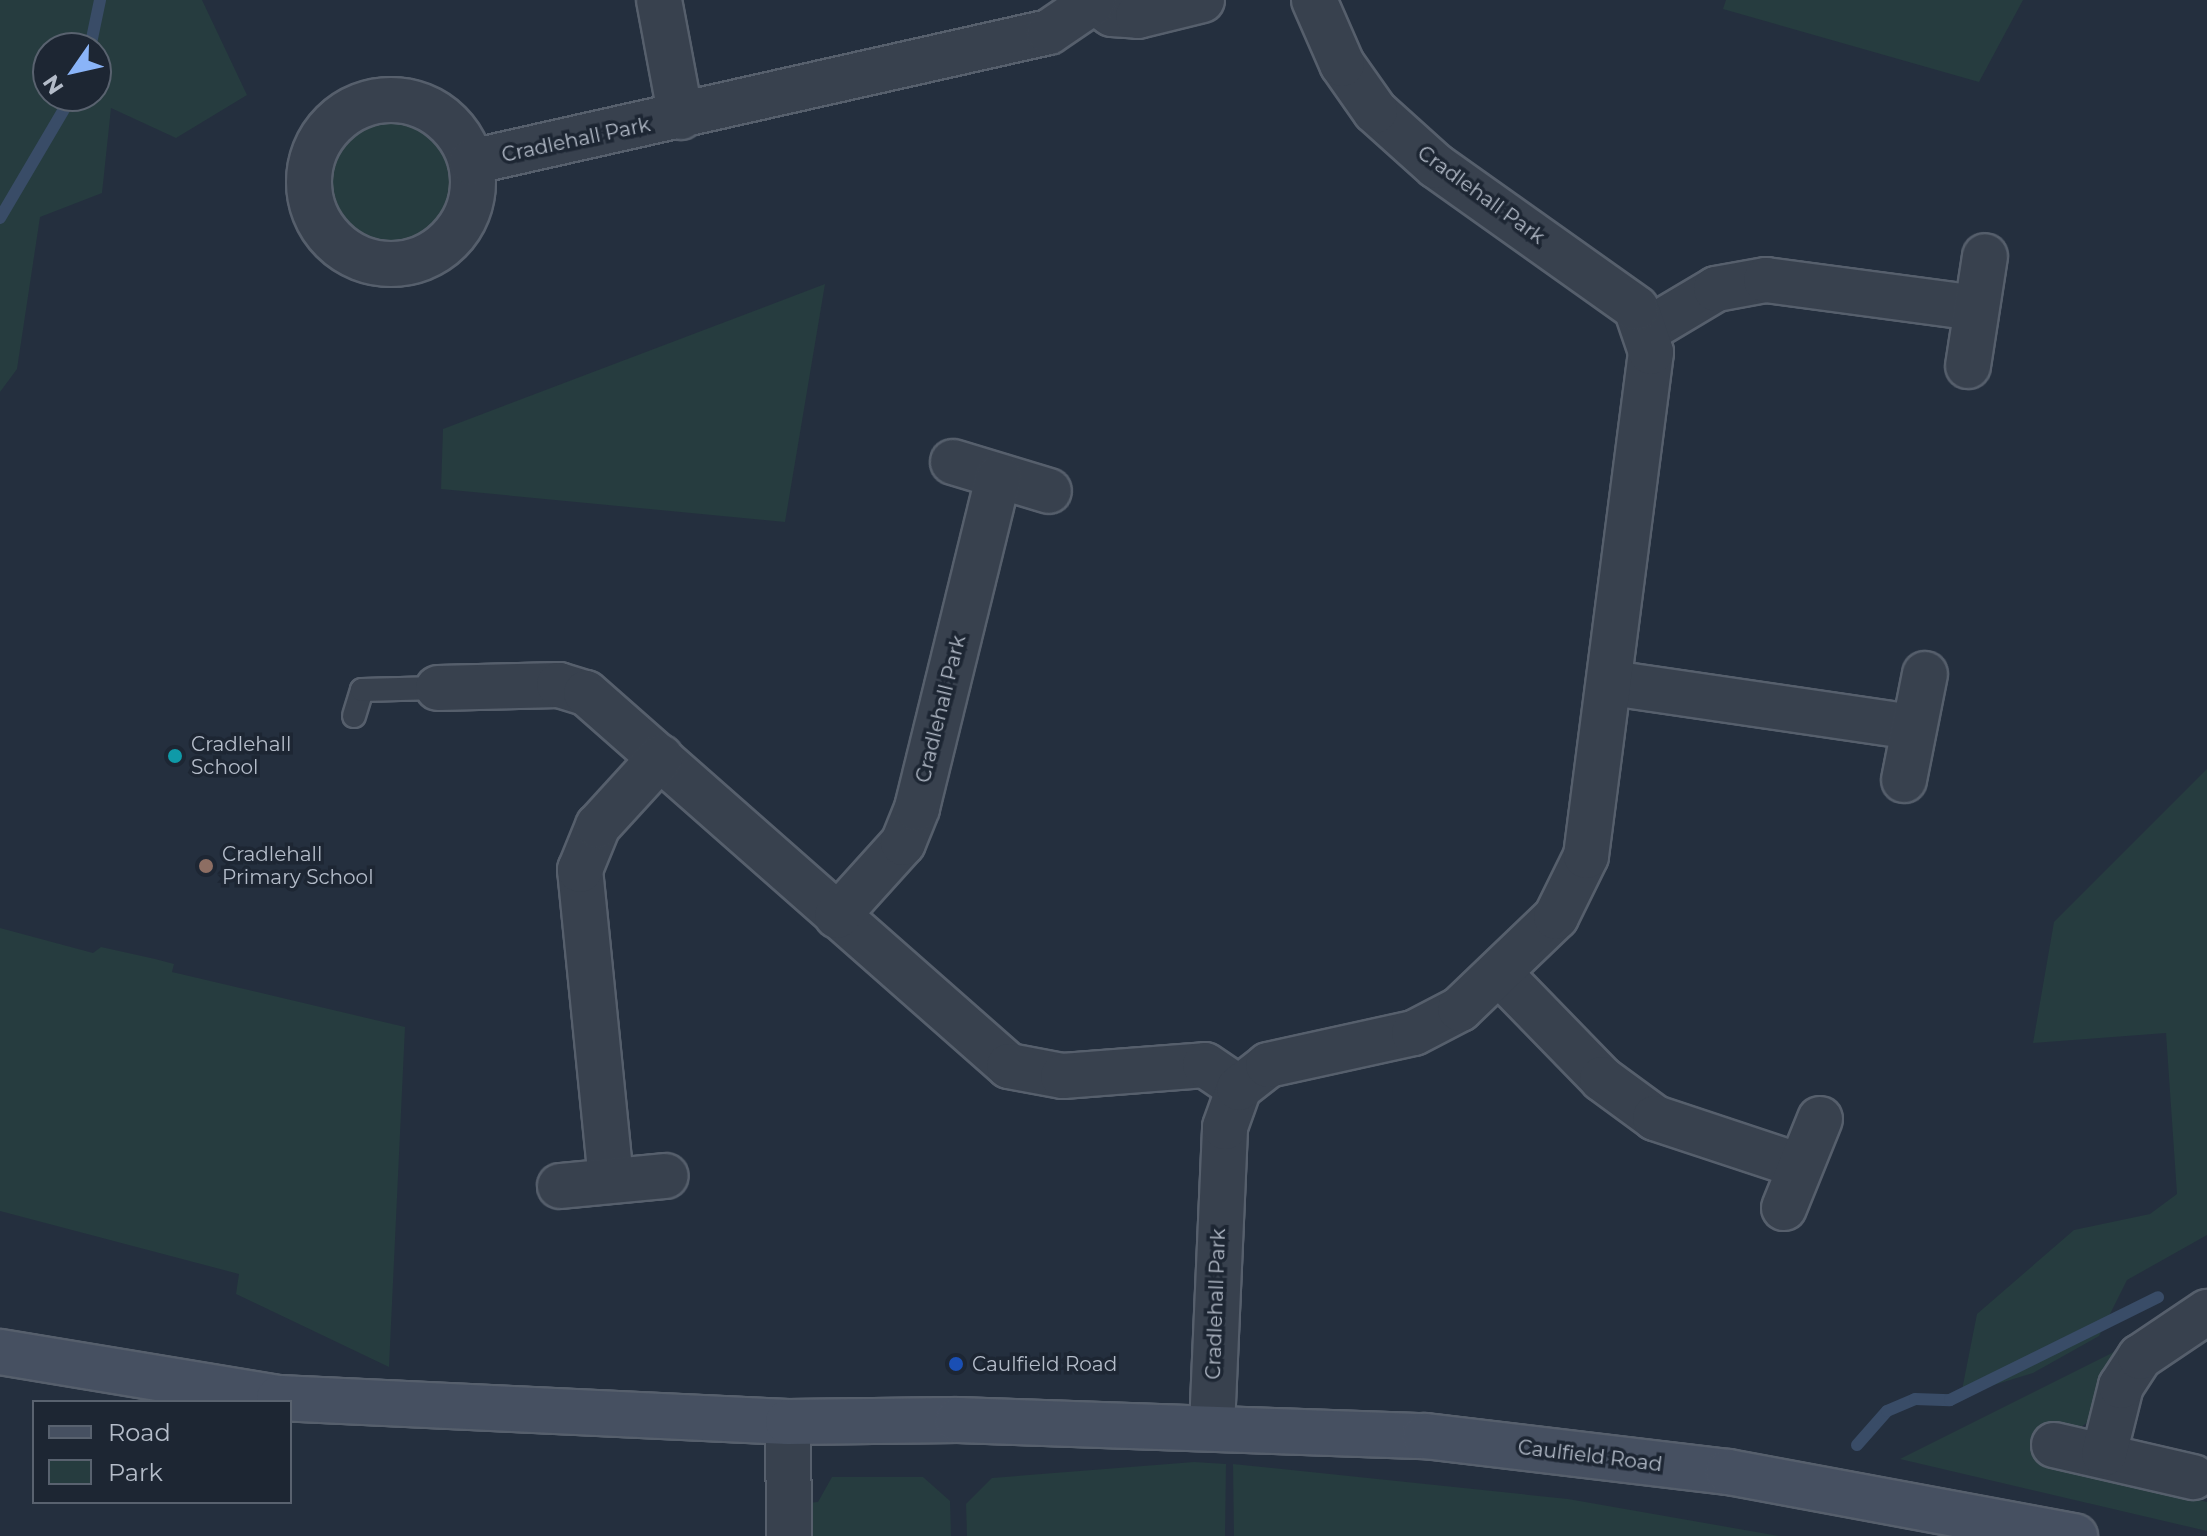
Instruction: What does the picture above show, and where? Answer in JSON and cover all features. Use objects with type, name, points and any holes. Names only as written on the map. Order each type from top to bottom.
[{"type":"street","points":[[659,0],[681,117]]},
{"type":"street","name":"Cradlehall Park","points":[[471,162],[1049,32],[1092,1],[1112,14],[1138,16],[1202,0]]},
{"type":"street","name":"Cradlehall Park","points":[[1314,0],[1342,64],[1375,111],[1436,166],[1636,308],[1649,329]]},
{"type":"street","points":[[1968,366],[1985,256]]},
{"type":"street","points":[[438,688],[559,685],[610,710],[837,916],[1009,1066],[1063,1076],[1205,1065],[1239,1088],[1268,1065],[1414,1033],[1502,976],[1556,917],[1586,856],[1611,683],[1649,329],[1716,289],[1766,280],[1975,308]]},
{"type":"street","points":[[953,462],[1049,491]]},
{"type":"street","name":"Cradlehall Park","points":[[837,916],[903,843],[917,808],[998,477]]},
{"type":"street","points":[[1904,780],[1925,674]]},
{"type":"street","points":[[1611,683],[1913,727]]},
{"type":"street","points":[[611,1180],[580,870],[598,826],[661,757]]},
{"type":"street","points":[[1502,976],[1602,1079],[1655,1118],[1800,1166]]},
{"type":"street","name":"Cradlehall Park","points":[[1212,1427],[1225,1127],[1239,1088]]},
{"type":"street","points":[[1784,1208],[1820,1119]]},
{"type":"street","points":[[560,1186],[666,1176]]},
{"type":"street","points":[[2104,1454],[2121,1386],[2140,1357],[2207,1312]]},
{"type":"street","name":"Caulfield Road","points":[[0,1352],[279,1398],[788,1422],[1212,1427],[1425,1436],[1728,1472],[2075,1536]]},
{"type":"street","points":[[788,1422],[789,1536]]},
{"type":"street","points":[[2054,1445],[2104,1454],[2193,1477]]},
{"type":"lane","points":[[354,716],[362,690],[438,688]]},
{"type":"green space","points":[[0,0],[202,0],[247,95],[176,138],[112,108],[112,32],[32,32],[32,112],[111,112],[102,193],[40,217],[17,369],[0,392]]},
{"type":"green space","points":[[1726,0],[2023,0],[1979,82],[1723,9]]},
{"type":"green space","points":[[391,120],[415,125],[435,138],[448,158],[453,182],[448,206],[435,226],[415,239],[391,244],[367,239],[347,226],[334,206],[329,182],[334,158],[347,138],[367,125]]},
{"type":"green space","points":[[825,284],[785,522],[441,489],[443,429]]},
{"type":"green space","points":[[2207,769],[2207,1235],[2127,1280],[2099,1336],[2033,1373],[1961,1395],[1977,1314],[2074,1230],[2150,1214],[2177,1194],[2166,1033],[2033,1043],[2054,922]]},
{"type":"green space","points":[[0,928],[93,953],[101,947],[155,959],[174,964],[172,972],[405,1027],[389,1367],[236,1294],[239,1274],[0,1211]]},
{"type":"green space","points":[[2130,1344],[2094,1418],[2039,1456],[2207,1502],[2207,1531],[1900,1459]]},
{"type":"green space","points":[[1194,1462],[1226,1464],[1225,1536],[967,1536],[966,1504],[992,1478]]},
{"type":"green space","points":[[1233,1464],[1568,1499],[1779,1536],[1234,1536]]},
{"type":"green space","points":[[832,1477],[923,1477],[950,1501],[951,1536],[808,1536],[808,1503],[818,1502]]},
{"type":"waterway","points":[[93,32],[100,0]]},
{"type":"waterway","points":[[0,218],[63,112]]},
{"type":"waterway","points":[[1857,1445],[1887,1411],[1915,1399],[1950,1400],[2158,1297]]},
{"type":"place","name":"Cradlehall School","points":[[175,756]]},
{"type":"place","name":"Cradlehall Primary School","points":[[206,866]]},
{"type":"place","name":"Caulfield Road","points":[[956,1364]]}]
